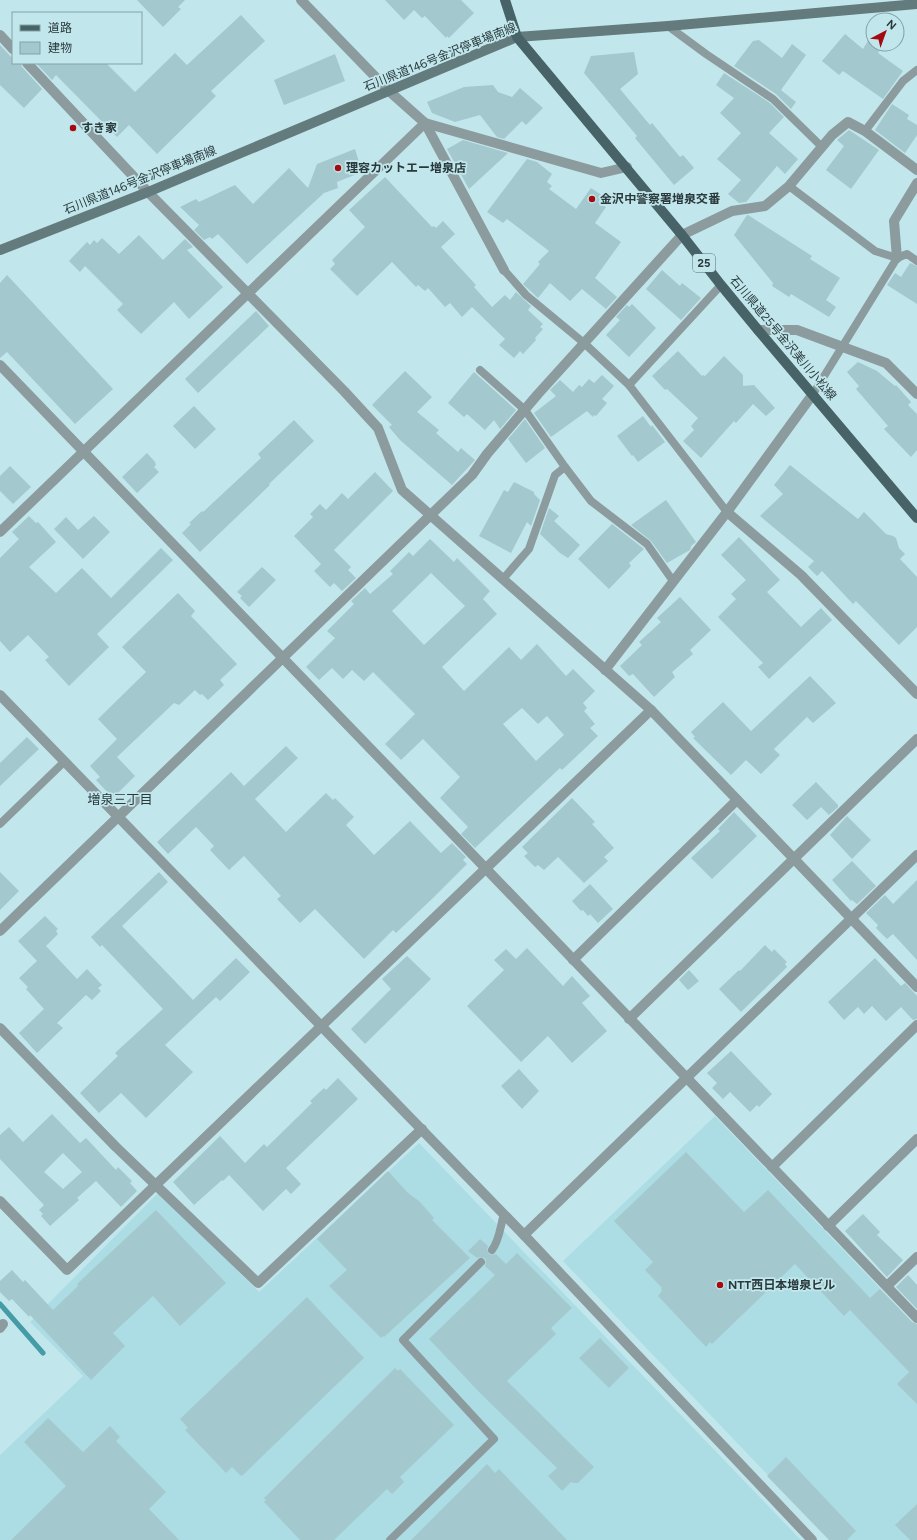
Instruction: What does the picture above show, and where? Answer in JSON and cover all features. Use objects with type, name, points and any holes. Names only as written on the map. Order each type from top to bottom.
[{"type":"main road","name":"石川県道25号金沢美川小松線","points":[[505,0],[517,37],[627,167],[758,330],[917,518]]},
{"type":"main road","name":"石川県道146号金沢停車場南線","points":[[0,250],[148,192],[517,37],[668,26],[917,4]]},
{"type":"street","points":[[301,0],[389,91],[425,123],[504,270]]},
{"type":"street","points":[[0,35],[12,48]]},
{"type":"street","points":[[28,64],[148,192],[339,385],[378,428],[402,490],[651,710],[917,987]]},
{"type":"street","points":[[0,931],[472,475],[487,454],[525,410],[682,234],[732,211],[765,206],[789,186],[832,135],[848,122],[865,131],[917,170]]},
{"type":"street","points":[[425,123],[601,172],[627,167]]},
{"type":"street","points":[[0,532],[425,123]]},
{"type":"street","points":[[897,258],[894,221],[917,183]]},
{"type":"street","points":[[758,330],[797,330],[886,364],[917,394]]},
{"type":"street","points":[[0,365],[284,657],[485,869],[917,1318]]},
{"type":"street","points":[[605,670],[727,512],[813,394]]},
{"type":"street","points":[[727,512],[801,575],[917,694]]},
{"type":"street","points":[[0,695],[504,1214],[812,1540]]},
{"type":"street","points":[[0,1201],[67,1270],[651,710]]},
{"type":"street","points":[[629,1019],[917,739]]},
{"type":"street","points":[[573,960],[737,800]]},
{"type":"street","points":[[524,1235],[917,855]]},
{"type":"street","points":[[772,1167],[917,1025]]},
{"type":"street","points":[[0,1028],[155,1185],[258,1283],[422,1130]]},
{"type":"street","points":[[828,1226],[917,1139]]},
{"type":"street","points":[[887,1286],[917,1257]]},
{"type":"lane","points":[[668,26],[706,54],[773,99],[822,147]]},
{"type":"lane","points":[[865,131],[903,81],[917,70]]},
{"type":"lane","points":[[789,186],[875,251],[897,258]]},
{"type":"lane","points":[[813,394],[841,346],[897,258],[908,254],[917,261]]},
{"type":"lane","points":[[504,270],[526,295],[584,343],[629,385],[727,512]]},
{"type":"lane","points":[[629,385],[721,285]]},
{"type":"lane","points":[[480,370],[525,410],[591,501],[648,544],[674,581]]},
{"type":"lane","points":[[503,579],[529,549],[555,476],[565,467]]},
{"type":"lane","points":[[0,824],[65,761]]},
{"type":"lane","points":[[492,1250],[499,1240],[500,1227],[504,1214]]},
{"type":"lane","points":[[390,1540],[494,1439],[403,1340],[481,1262]]},
{"type":"shaded area","points":[[715,1116],[917,1327],[917,1540],[830,1540],[563,1261]]},
{"type":"shaded area","points":[[419,1143],[801,1540],[0,1540],[0,1455],[83,1376],[30,1322],[159,1192],[259,1292]]},
{"type":"building","points":[[137,0],[185,0],[178,7],[181,9],[163,27]]},
{"type":"building","points":[[385,0],[461,0],[474,13],[449,38],[447,36],[446,38],[425,16],[422,18],[414,10],[404,20]]},
{"type":"building","points":[[241,15],[265,41],[211,91],[216,96],[157,154],[129,125],[117,137],[56,75],[52,80],[37,64],[107,64],[135,92],[175,53],[187,65]]},
{"type":"building","points":[[845,34],[863,49],[865,46],[865,52],[879,52],[903,71],[883,99],[843,71],[839,75],[822,61]]},
{"type":"building","points":[[759,40],[782,58],[792,44],[806,55],[781,90],[796,102],[791,109],[776,94],[734,66],[753,41]]},
{"type":"building","points":[[0,45],[12,58],[12,64],[21,64],[22,67],[42,89],[24,108],[0,85]]},
{"type":"building","points":[[634,52],[638,74],[620,89],[650,125],[652,123],[680,157],[683,155],[694,168],[674,185],[635,138],[637,136],[584,73],[591,56]]},
{"type":"building","points":[[335,54],[345,81],[284,105],[274,80]]},
{"type":"building","points":[[724,73],[770,103],[784,117],[769,133],[798,159],[785,174],[777,166],[746,202],[739,203],[728,194],[741,180],[717,159],[741,133],[720,113],[734,98],[716,85]]},
{"type":"building","points":[[493,85],[498,92],[512,97],[520,88],[543,108],[526,125],[522,121],[504,139],[497,137],[480,115],[455,122],[432,113],[427,102],[464,87]]},
{"type":"building","points":[[892,104],[909,115],[907,119],[917,125],[917,135],[905,153],[875,130]]},
{"type":"building","points":[[849,130],[879,150],[851,189],[826,170],[844,146],[837,140]]},
{"type":"building","points":[[463,140],[508,153],[469,189],[447,149]]},
{"type":"building","points":[[355,149],[362,172],[337,182],[338,188],[324,193],[247,264],[218,234],[212,239],[210,237],[204,240],[194,230],[199,225],[180,207],[196,199],[199,202],[235,185],[253,204],[289,168],[308,188],[317,164]]},
{"type":"building","points":[[527,159],[537,162],[552,174],[547,182],[552,186],[549,189],[576,209],[591,188],[603,196],[598,202],[606,207],[595,223],[621,242],[595,278],[617,297],[606,309],[582,289],[570,301],[550,283],[538,298],[523,284],[540,264],[538,262],[549,251],[507,219],[503,223],[487,212]]},
{"type":"building","points":[[385,177],[432,227],[434,226],[436,228],[443,221],[455,234],[441,247],[476,285],[474,287],[492,307],[505,295],[510,300],[516,292],[531,306],[528,310],[543,324],[540,327],[543,329],[535,338],[536,340],[523,354],[520,351],[514,358],[499,345],[505,339],[472,307],[462,317],[450,303],[445,307],[428,288],[425,291],[418,285],[416,287],[392,262],[357,296],[330,269],[335,264],[332,260],[365,227],[349,210]]},
{"type":"building","points":[[747,215],[812,256],[810,259],[840,278],[826,300],[836,307],[829,317],[791,294],[789,297],[772,286],[773,283],[734,235]]},
{"type":"building","points":[[139,235],[163,260],[185,239],[193,247],[187,250],[223,287],[189,319],[174,302],[141,334],[117,310],[123,304],[85,266],[80,272],[69,261],[87,242],[90,245],[94,240],[97,243],[102,238],[119,254]]},
{"type":"building","points":[[910,263],[917,266],[917,304],[887,285],[895,273],[901,277]]},
{"type":"building","points":[[662,270],[680,286],[682,283],[701,298],[681,320],[646,289]]},
{"type":"building","points":[[7,275],[113,389],[75,424],[7,352],[0,358],[0,283]]},
{"type":"building","points":[[632,304],[656,328],[629,357],[606,335],[620,320],[616,317],[627,305],[629,307]]},
{"type":"building","points":[[256,311],[269,326],[198,393],[185,379]]},
{"type":"building","points":[[678,351],[702,376],[705,376],[724,356],[743,375],[743,386],[754,385],[775,408],[766,416],[753,404],[736,423],[734,421],[701,458],[683,441],[694,430],[691,426],[698,418],[667,389],[665,390],[652,376]]},
{"type":"building","points":[[858,362],[877,371],[895,386],[896,385],[911,402],[908,405],[917,414],[917,450],[911,457],[884,429],[888,426],[856,389],[859,386],[847,372]]},
{"type":"building","points":[[405,371],[432,397],[417,412],[439,430],[436,433],[458,452],[461,448],[475,460],[452,485],[400,440],[389,427],[392,425],[372,405]]},
{"type":"building","points":[[474,372],[516,410],[500,429],[494,420],[485,430],[467,414],[464,417],[448,403]]},
{"type":"building","points":[[602,375],[614,386],[602,399],[607,403],[596,416],[594,415],[593,417],[587,411],[551,437],[534,413],[556,396],[550,390],[560,380],[573,392],[579,385],[582,387],[589,379],[594,383]]},
{"type":"building","points":[[194,406],[216,429],[195,449],[173,426]]},
{"type":"building","points":[[643,416],[665,442],[638,462],[617,436]]},
{"type":"building","points":[[525,419],[545,448],[526,463],[508,439]]},
{"type":"building","points":[[294,420],[314,441],[200,552],[182,533],[191,524],[189,523],[202,511],[203,512],[261,458],[258,454]]},
{"type":"building","points":[[147,453],[155,462],[156,465],[154,467],[159,472],[137,493],[122,477]]},
{"type":"building","points":[[790,465],[858,519],[864,512],[886,534],[896,538],[899,548],[905,554],[900,559],[917,577],[917,627],[899,645],[856,601],[853,604],[822,571],[817,576],[808,567],[814,561],[760,516],[783,494],[774,485]]},
{"type":"building","points":[[10,466],[31,487],[13,504],[0,491],[0,476]]},
{"type":"building","points":[[375,472],[393,491],[334,550],[351,567],[348,570],[356,578],[342,591],[334,583],[330,587],[314,571],[321,564],[294,536],[313,517],[310,514],[320,504],[326,510],[342,493],[348,499]]},
{"type":"building","points":[[514,482],[534,492],[540,500],[531,526],[527,522],[511,553],[479,536],[504,490],[508,492]]},
{"type":"building","points":[[666,500],[696,542],[691,546],[690,550],[667,563],[651,541],[631,525]]},
{"type":"building","points":[[549,508],[559,516],[554,521],[580,545],[568,558],[560,553],[540,534]]},
{"type":"building","points":[[29,516],[36,523],[38,522],[56,542],[29,567],[56,593],[82,568],[111,598],[161,548],[173,560],[97,634],[109,647],[69,686],[45,660],[49,657],[28,635],[10,652],[0,641],[0,558],[19,539],[12,532]]},
{"type":"building","points":[[94,516],[110,532],[83,559],[54,529],[66,517],[78,530]]},
{"type":"building","points":[[612,524],[644,549],[629,563],[631,566],[609,589],[578,559]]},
{"type":"building","points":[[739,537],[780,580],[767,592],[801,627],[821,608],[832,620],[769,679],[758,667],[763,663],[718,617],[736,599],[731,594],[746,580],[721,555]]},
{"type":"building","points":[[430,539],[454,562],[457,558],[490,591],[483,599],[497,614],[442,667],[464,691],[509,647],[521,660],[537,644],[566,676],[573,669],[595,691],[583,703],[587,708],[584,711],[595,724],[590,728],[598,736],[562,770],[560,768],[475,848],[461,834],[468,827],[440,798],[460,777],[423,739],[401,760],[385,744],[415,714],[373,672],[364,681],[352,670],[343,679],[332,668],[319,680],[306,667],[335,638],[327,631],[354,604],[351,601],[365,588],[370,594],[393,574],[390,571],[409,552],[413,556]],"holes":[[[431,573],[465,606],[424,645],[392,611]],[[522,708],[538,724],[547,716],[564,735],[536,761],[503,724]]]},
{"type":"building","points":[[262,567],[276,580],[249,607],[240,598],[242,596],[237,592]]},
{"type":"building","points":[[178,593],[195,611],[191,616],[237,664],[220,680],[224,685],[208,700],[195,690],[179,705],[174,703],[117,757],[135,776],[114,797],[110,792],[109,794],[96,780],[100,777],[90,766],[117,739],[98,719],[146,672],[122,647]]},
{"type":"building","points":[[680,597],[711,630],[690,650],[693,654],[672,672],[675,677],[654,697],[633,674],[629,676],[620,666],[642,645],[639,642],[661,622],[657,618]]},
{"type":"building","points":[[810,676],[836,703],[813,723],[807,717],[774,749],[780,755],[761,774],[746,760],[731,775],[693,738],[695,737],[691,732],[723,702],[751,731]]},
{"type":"building","points":[[27,737],[39,749],[0,786],[0,763]]},
{"type":"building","points":[[286,746],[298,758],[255,799],[286,832],[326,793],[333,800],[335,798],[354,817],[346,825],[374,855],[410,821],[441,853],[452,843],[466,857],[463,860],[467,864],[434,897],[396,933],[393,930],[364,959],[315,909],[300,923],[277,899],[281,896],[244,856],[229,870],[210,850],[214,846],[196,827],[168,854],[157,842],[231,772],[244,786]]},
{"type":"building","points":[[816,782],[838,805],[838,807],[829,815],[821,807],[807,820],[792,805]]},
{"type":"building","points":[[572,798],[595,822],[592,824],[614,848],[604,857],[608,861],[584,883],[558,857],[544,870],[538,865],[535,867],[524,856],[528,853],[522,847]]},
{"type":"building","points":[[734,812],[757,836],[712,879],[691,858],[720,831],[718,829]]},
{"type":"building","points":[[847,816],[871,840],[852,859],[830,835]]},
{"type":"building","points":[[852,861],[876,886],[857,904],[852,900],[851,901],[832,880]]},
{"type":"building","points":[[0,872],[19,891],[0,910]]},
{"type":"building","points":[[159,872],[168,882],[122,926],[193,1000],[236,958],[250,972],[220,1001],[216,997],[165,1045],[193,1072],[146,1118],[121,1093],[99,1113],[80,1093],[118,1056],[115,1053],[163,1009],[102,945],[100,947],[91,937]]},
{"type":"building","points":[[917,880],[917,960],[893,934],[887,939],[876,928],[878,925],[866,913],[885,895],[893,904]]},
{"type":"building","points":[[590,884],[613,909],[598,923],[590,914],[588,916],[583,910],[581,911],[572,901]]},
{"type":"building","points":[[45,916],[58,929],[56,931],[58,934],[46,946],[77,979],[87,969],[102,985],[98,988],[101,991],[92,1000],[86,995],[57,1023],[63,1028],[37,1053],[19,1033],[44,1009],[26,989],[28,987],[19,978],[37,961],[18,941]]},
{"type":"building","points":[[765,945],[772,952],[774,949],[787,962],[785,964],[787,967],[741,1012],[719,989],[739,970],[740,971]]},
{"type":"building","points":[[527,948],[563,986],[572,976],[590,996],[582,1003],[607,1031],[572,1063],[548,1036],[521,1062],[467,1006],[504,970],[494,960],[506,949],[516,959]]},
{"type":"building","points":[[407,956],[431,979],[365,1044],[351,1029],[391,989],[382,979]]},
{"type":"building","points":[[875,958],[901,986],[905,983],[917,996],[917,1019],[913,1020],[901,1007],[886,1021],[872,1006],[864,1014],[858,1007],[844,1020],[828,1002]]},
{"type":"building","points":[[689,970],[699,981],[688,990],[679,980]]},
{"type":"building","points":[[731,1051],[772,1094],[759,1107],[757,1105],[750,1112],[730,1092],[723,1099],[712,1088],[717,1083],[707,1073]]},
{"type":"building","points":[[519,1069],[539,1091],[522,1109],[501,1086]]},
{"type":"building","points":[[338,1078],[358,1099],[286,1168],[301,1184],[291,1194],[286,1189],[263,1211],[229,1175],[194,1205],[173,1182],[220,1136],[245,1163],[264,1144],[267,1147],[312,1103],[310,1101],[324,1088],[326,1090]]},
{"type":"building","points":[[52,1114],[80,1143],[86,1138],[116,1170],[118,1167],[132,1181],[130,1183],[137,1191],[121,1207],[96,1181],[77,1198],[79,1200],[50,1226],[41,1216],[43,1214],[39,1210],[44,1205],[0,1159],[0,1135],[9,1127],[23,1142]],"holes":[[[63,1153],[82,1172],[63,1189],[44,1172]]]},
{"type":"building","points":[[686,1152],[744,1212],[768,1190],[870,1298],[880,1289],[912,1322],[917,1324],[917,1404],[897,1384],[909,1372],[850,1310],[844,1316],[795,1264],[712,1344],[710,1342],[706,1347],[658,1296],[662,1291],[662,1288],[645,1270],[653,1262],[614,1221]]},
{"type":"building","points":[[388,1171],[408,1193],[419,1201],[434,1218],[432,1220],[470,1258],[384,1337],[383,1336],[381,1338],[329,1286],[347,1270],[317,1239]]},
{"type":"building","points":[[156,1210],[226,1283],[180,1326],[153,1296],[113,1333],[125,1346],[91,1380],[30,1315],[29,1317],[12,1299],[9,1301],[0,1292],[0,1281],[12,1270],[23,1282],[25,1280],[53,1310],[78,1286],[77,1284]]},
{"type":"building","points":[[863,1214],[880,1232],[877,1235],[903,1260],[887,1277],[845,1231]]},
{"type":"building","points":[[480,1239],[488,1246],[487,1250],[489,1254],[496,1254],[506,1264],[517,1253],[572,1308],[551,1328],[556,1334],[507,1381],[594,1467],[578,1483],[571,1482],[562,1491],[548,1476],[557,1468],[481,1394],[429,1339],[495,1275],[485,1266],[485,1258],[477,1258],[468,1251]]},
{"type":"building","points":[[908,1275],[917,1285],[917,1309],[896,1287]]},
{"type":"building","points":[[307,1297],[364,1358],[243,1475],[241,1476],[232,1467],[226,1473],[185,1430],[188,1428],[180,1419]]},
{"type":"building","points":[[600,1338],[629,1368],[609,1388],[579,1358]]},
{"type":"building","points":[[395,1368],[398,1371],[400,1369],[454,1425],[400,1477],[404,1482],[392,1494],[387,1489],[334,1540],[300,1540],[264,1502],[266,1500],[264,1498]]},
{"type":"building","points":[[48,1418],[83,1452],[110,1426],[120,1437],[116,1441],[166,1492],[149,1509],[179,1540],[11,1540],[66,1486],[24,1442]]},
{"type":"building","points":[[786,1457],[856,1531],[847,1540],[829,1540],[767,1476]]},
{"type":"building","points":[[487,1464],[495,1473],[499,1469],[567,1540],[411,1540]]},
{"type":"building","points":[[917,1504],[917,1540],[910,1540],[895,1525]]},
{"type":"waterway","points":[[0,1304],[43,1353]]},
{"type":"place","name":"すき家","points":[[73,128]]},
{"type":"place","name":"理容カットエー増泉店","points":[[338,168]]},
{"type":"place","name":"金沢中警察署増泉交番","points":[[592,199]]},
{"type":"place","name":"NTT西日本増泉ビル","points":[[720,1285]]},
{"type":"district","name":"増泉三丁目","points":[[120,799]]}]
